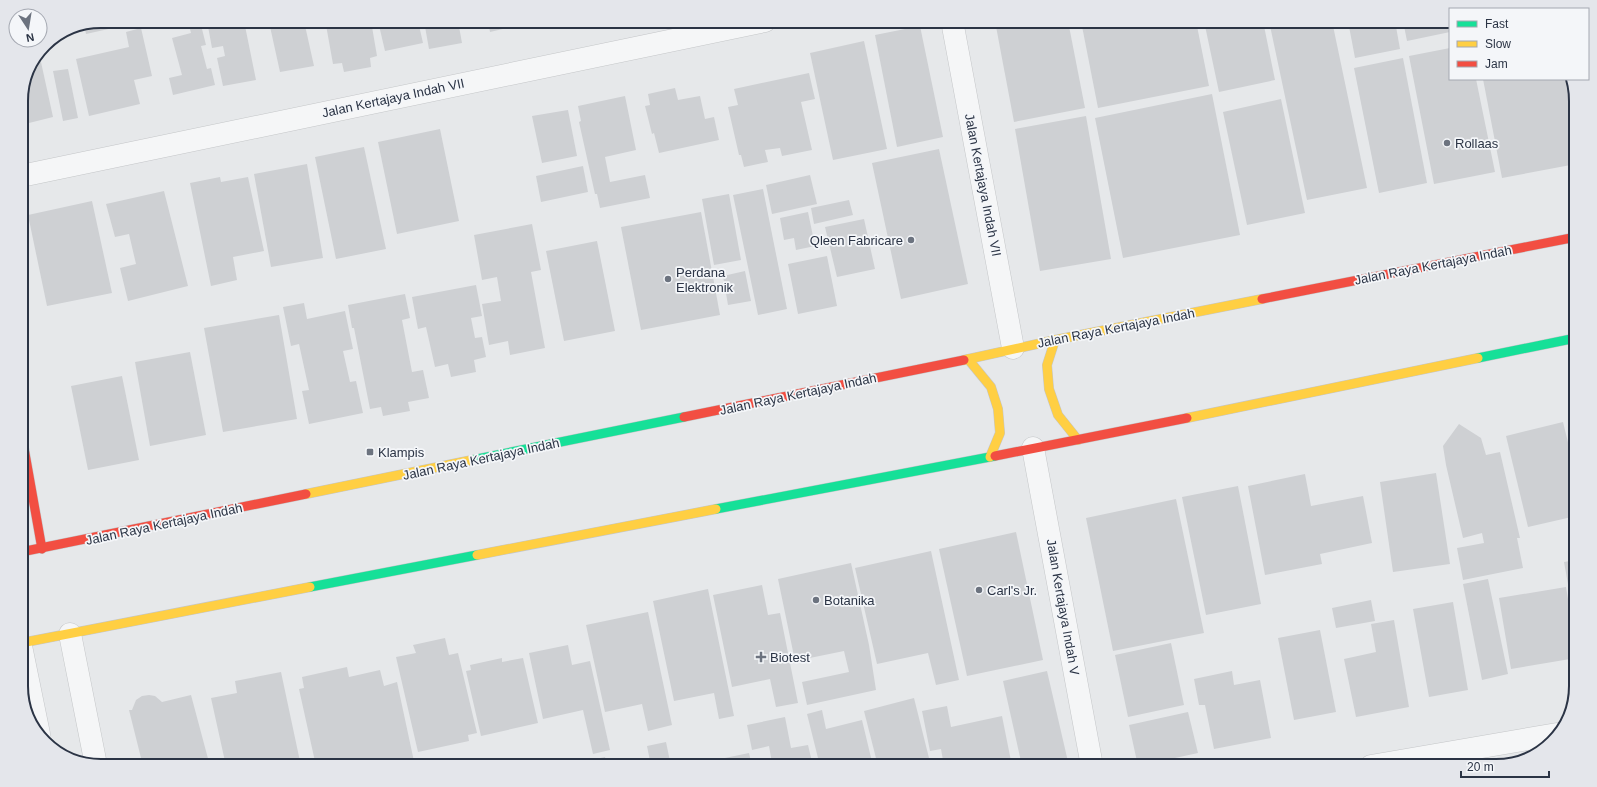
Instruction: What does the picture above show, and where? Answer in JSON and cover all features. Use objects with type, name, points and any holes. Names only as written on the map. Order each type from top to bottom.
[{"type":"main road","name":"Jalan Raya Kertajaya Indah","points":[[28,551],[968,360],[1013,348],[1569,238]]},
{"type":"main road","points":[[28,642],[1078,440],[1569,339]]},
{"type":"main road","points":[[1054,340],[1046,365],[1049,389],[1058,415],[1078,440]]},
{"type":"main road","points":[[968,360],[991,388],[998,409],[1000,433],[990,457]]},
{"type":"main road","points":[[28,470],[42,549]]},
{"type":"street","name":"Jalan Kertajaya Indah VII","points":[[28,174],[706,28]]},
{"type":"street","name":"Jalan Kertajaya Indah VII","points":[[953,28],[1013,348]]},
{"type":"street","name":"Jalan Kertajaya Indah V","points":[[1033,448],[1091,759]]},
{"type":"street","points":[[70,634],[95,758]]},
{"type":"street","points":[[28,680],[35,717]]},
{"type":"street","points":[[1412,759],[1550,735]]},
{"type":"building","points":[[113,28],[86,34],[85,30],[87,29]]},
{"type":"building","points":[[141,28],[152,76],[134,80],[140,104],[89,116],[76,59],[129,47],[126,32]]},
{"type":"building","points":[[190,28],[202,28],[206,45],[201,46],[207,69],[211,68],[215,85],[173,95],[169,78],[182,75],[172,38],[191,33]]},
{"type":"building","points":[[208,28],[245,28],[256,80],[223,86],[217,58],[225,56],[223,46],[212,48]]},
{"type":"building","points":[[270,28],[306,28],[314,66],[280,72]]},
{"type":"building","points":[[327,28],[372,28],[377,56],[370,58],[371,67],[344,72],[342,63],[333,64]]},
{"type":"building","points":[[380,28],[420,28],[423,43],[385,51]]},
{"type":"building","points":[[425,28],[459,28],[462,43],[429,49]]},
{"type":"building","points":[[489,28],[506,28],[490,32]]},
{"type":"building","points":[[910,28],[920,28],[943,137],[897,147],[875,35]]},
{"type":"building","points":[[996,28],[1069,28],[1085,108],[1014,122]]},
{"type":"building","points":[[1082,28],[1197,28],[1209,86],[1098,108]]},
{"type":"building","points":[[1205,28],[1264,28],[1275,80],[1219,92]]},
{"type":"building","points":[[1270,28],[1333,28],[1367,188],[1307,200]]},
{"type":"building","points":[[1349,28],[1396,28],[1400,49],[1355,58]]},
{"type":"building","points":[[1404,28],[1449,28],[1449,32],[1407,41]]},
{"type":"building","points":[[864,41],[887,149],[833,160],[810,53]]},
{"type":"building","points":[[1449,48],[1449,80],[1476,80],[1495,172],[1434,184],[1409,56]]},
{"type":"building","points":[[1403,58],[1427,183],[1379,193],[1354,68]]},
{"type":"building","points":[[40,60],[53,117],[28,123],[28,96],[30,82]]},
{"type":"building","points":[[68,69],[78,118],[63,121],[53,71]]},
{"type":"building","points":[[809,73],[815,99],[801,102],[812,150],[782,156],[780,148],[765,150],[768,162],[744,167],[741,155],[739,155],[728,107],[738,105],[734,89]]},
{"type":"building","points":[[1483,80],[1566,80],[1569,96],[1569,165],[1502,178]]},
{"type":"building","points":[[675,88],[678,100],[700,96],[705,119],[714,117],[719,140],[659,153],[654,133],[652,134],[645,106],[650,105],[648,94]]},
{"type":"building","points":[[1212,94],[1240,235],[1123,258],[1095,118]]},
{"type":"building","points":[[625,96],[636,150],[605,157],[610,182],[645,175],[650,198],[600,208],[597,194],[595,194],[579,122],[581,121],[578,106]]},
{"type":"building","points":[[1281,99],[1305,213],[1247,225],[1223,112]]},
{"type":"building","points":[[568,110],[577,156],[542,163],[532,116]]},
{"type":"building","points":[[1086,116],[1111,259],[1040,271],[1015,129]]},
{"type":"building","points":[[440,129],[459,221],[397,234],[378,142]]},
{"type":"building","points":[[364,147],[386,249],[336,259],[315,157]]},
{"type":"building","points":[[939,149],[968,284],[901,299],[872,163]]},
{"type":"building","points":[[307,164],[323,258],[271,267],[254,174]]},
{"type":"building","points":[[583,166],[588,192],[541,202],[536,176]]},
{"type":"building","points":[[810,175],[817,204],[772,214],[766,185]]},
{"type":"building","points":[[220,177],[221,182],[248,177],[264,251],[233,257],[237,280],[211,286],[190,183]]},
{"type":"building","points":[[763,189],[787,309],[758,315],[733,195]]},
{"type":"building","points":[[164,191],[188,286],[128,301],[120,268],[136,264],[129,234],[115,237],[106,204]]},
{"type":"building","points":[[729,194],[741,260],[714,265],[702,199]]},
{"type":"building","points":[[849,200],[853,215],[814,224],[811,208]]},
{"type":"building","points":[[92,201],[112,293],[47,306],[28,215]]},
{"type":"building","points":[[701,212],[720,315],[641,330],[621,227]]},
{"type":"building","points":[[808,212],[815,246],[796,250],[794,238],[784,240],[780,218]]},
{"type":"building","points":[[864,219],[875,269],[837,277],[825,227]]},
{"type":"building","points":[[532,224],[541,270],[531,272],[545,348],[510,355],[508,341],[489,345],[482,304],[501,301],[497,277],[482,280],[474,235]]},
{"type":"building","points":[[597,241],[615,331],[564,341],[546,251]]},
{"type":"building","points":[[827,256],[837,306],[798,314],[788,264]]},
{"type":"building","points":[[745,271],[751,301],[728,305],[723,276]]},
{"type":"building","points":[[476,285],[482,316],[471,318],[475,338],[482,337],[486,357],[474,360],[476,372],[451,377],[448,364],[435,367],[426,327],[418,329],[412,297]]},
{"type":"building","points":[[405,294],[410,318],[402,320],[412,372],[423,370],[429,398],[408,402],[410,411],[383,416],[381,407],[370,409],[348,305]]},
{"type":"building","points":[[304,303],[307,319],[345,311],[353,349],[343,351],[350,382],[356,381],[363,413],[309,424],[302,391],[309,390],[299,344],[291,346],[283,307]]},
{"type":"building","points":[[279,315],[297,419],[223,432],[204,328]]},
{"type":"building","points":[[190,352],[206,435],[150,446],[135,362]]},
{"type":"building","points":[[122,376],[139,460],[88,470],[71,386]]},
{"type":"building","points":[[1563,422],[1569,446],[1569,518],[1528,527],[1506,436]]},
{"type":"building","points":[[1459,424],[1481,438],[1486,455],[1500,452],[1520,538],[1517,538],[1523,568],[1463,580],[1457,548],[1484,543],[1482,533],[1463,538],[1446,465],[1443,446]]},
{"type":"building","points":[[1436,473],[1450,564],[1393,572],[1380,482]]},
{"type":"building","points":[[1305,474],[1311,506],[1363,496],[1372,543],[1320,554],[1322,564],[1265,575],[1248,486]]},
{"type":"building","points":[[1238,486],[1261,604],[1206,615],[1182,497]]},
{"type":"building","points":[[1176,499],[1204,633],[1113,651],[1086,518]]},
{"type":"building","points":[[1016,532],[1043,660],[967,676],[939,549]]},
{"type":"building","points":[[931,551],[959,680],[936,685],[928,653],[877,664],[855,568]]},
{"type":"building","points":[[1569,561],[1569,590],[1564,562]]},
{"type":"building","points":[[851,563],[869,645],[876,690],[807,705],[802,682],[849,672],[844,651],[795,661],[778,579]]},
{"type":"building","points":[[1488,579],[1508,674],[1482,680],[1463,584]]},
{"type":"building","points":[[762,585],[768,615],[780,613],[798,703],[776,707],[770,679],[732,687],[713,595]]},
{"type":"building","points":[[1566,587],[1569,605],[1569,659],[1511,669],[1499,598]]},
{"type":"building","points":[[708,589],[734,716],[719,719],[714,693],[674,701],[653,601]]},
{"type":"building","points":[[1371,600],[1375,621],[1336,628],[1332,608]]},
{"type":"building","points":[[1453,602],[1468,690],[1429,697],[1413,609]]},
{"type":"building","points":[[648,612],[672,725],[648,731],[642,704],[605,712],[586,625]]},
{"type":"building","points":[[1394,620],[1409,707],[1356,717],[1344,659],[1376,652],[1371,624]]},
{"type":"building","points":[[1320,630],[1336,712],[1294,720],[1278,638]]},
{"type":"building","points":[[445,638],[449,655],[458,653],[477,733],[468,735],[469,741],[418,752],[396,657],[416,653],[413,645]]},
{"type":"building","points":[[1171,643],[1184,705],[1128,717],[1115,655]]},
{"type":"building","points":[[568,645],[572,665],[590,661],[610,750],[593,754],[583,710],[543,719],[529,653]]},
{"type":"building","points":[[502,658],[502,662],[523,658],[538,723],[481,736],[466,671],[471,670],[470,665]]},
{"type":"building","points":[[347,667],[349,677],[380,670],[384,686],[397,682],[414,759],[314,759],[299,689],[304,688],[302,677]]},
{"type":"building","points":[[1047,671],[1067,759],[1020,759],[1003,681]]},
{"type":"building","points":[[1232,671],[1234,685],[1260,680],[1271,738],[1214,749],[1205,705],[1199,705],[1194,679]]},
{"type":"building","points":[[281,672],[300,759],[224,759],[211,698],[237,693],[235,681]]},
{"type":"building","points":[[191,695],[208,759],[141,759],[129,710],[132,710],[136,700],[142,696],[155,696],[162,702]]},
{"type":"building","points":[[914,698],[929,759],[876,759],[864,711]]},
{"type":"building","points":[[947,706],[951,727],[1002,716],[1011,759],[943,759],[941,749],[930,751],[922,711]]},
{"type":"building","points":[[822,710],[826,729],[862,720],[871,759],[818,759],[807,714]]},
{"type":"building","points":[[1188,712],[1198,753],[1170,759],[1136,759],[1129,725]]},
{"type":"building","points":[[785,717],[791,748],[808,745],[811,759],[771,759],[769,746],[752,750],[747,725]]},
{"type":"building","points":[[666,742],[670,759],[650,759],[647,746]]},
{"type":"building","points":[[749,753],[750,759],[720,759]]},
{"type":"building","points":[[605,757],[605,759],[595,759]]},
{"type":"traffic: fast","points":[[1478,358],[1569,339]]},
{"type":"traffic: fast","points":[[472,460],[684,417]]},
{"type":"traffic: fast","points":[[716,509],[995,456]]},
{"type":"traffic: fast","points":[[310,587],[477,555]]},
{"type":"traffic: slow","points":[[964,360],[1055,340],[1262,299]]},
{"type":"traffic: slow","points":[[1055,340],[1047,365],[1049,389],[1058,415],[1078,440]]},
{"type":"traffic: slow","points":[[1187,418],[1478,358]]},
{"type":"traffic: slow","points":[[968,359],[991,387],[998,409],[1000,433],[990,457]]},
{"type":"traffic: slow","points":[[306,494],[472,460]]},
{"type":"traffic: slow","points":[[477,555],[716,509]]},
{"type":"traffic: slow","points":[[28,642],[310,587]]},
{"type":"traffic: jam","points":[[1262,299],[1569,238]]},
{"type":"traffic: jam","points":[[684,417],[964,360]]},
{"type":"traffic: jam","points":[[995,456],[1187,418]]},
{"type":"traffic: jam","points":[[28,470],[42,549]]},
{"type":"traffic: jam","points":[[28,551],[306,494]]},
{"type":"place","name":"Rollaas","points":[[1447,143]]},
{"type":"place","name":"Qleen Fabricare","points":[[911,240]]},
{"type":"place","name":"Perdana Elektronik","points":[[668,279]]},
{"type":"place","name":"Klampis","points":[[370,452]]},
{"type":"place","name":"Carl's Jr.","points":[[979,590]]},
{"type":"place","name":"Botanika","points":[[816,600]]},
{"type":"place","name":"Biotest","points":[[761,657]]}]
